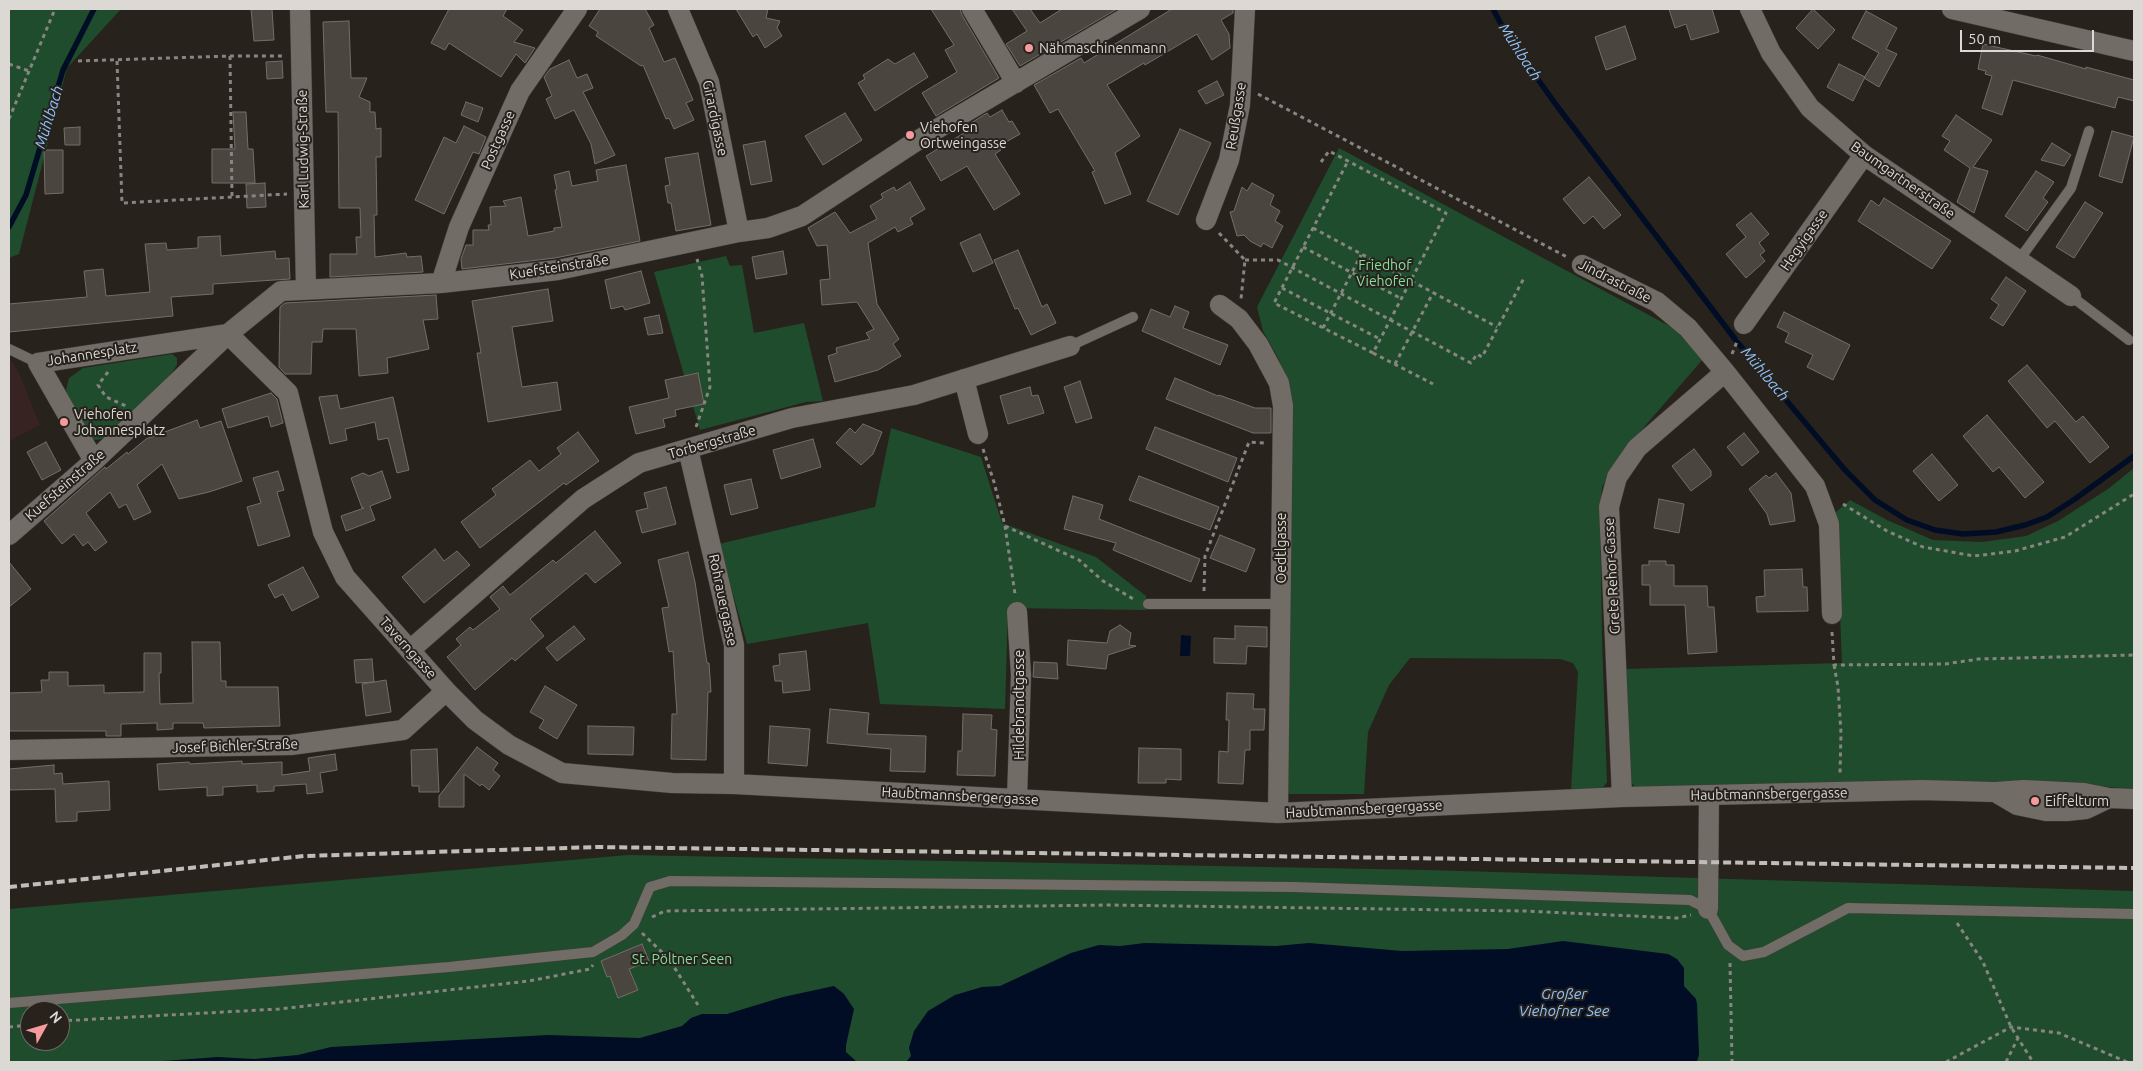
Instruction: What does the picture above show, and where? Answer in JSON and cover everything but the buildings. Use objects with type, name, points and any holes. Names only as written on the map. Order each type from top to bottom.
[{"type":"street","name":"Karl Ludwig-Straße","points":[[300,9],[306,289]]},
{"type":"street","name":"Postgasse","points":[[442,283],[459,227],[520,91],[577,9]]},
{"type":"street","name":"Girardigasse","points":[[678,9],[709,82],[739,232]]},
{"type":"street","points":[[972,9],[1016,83]]},
{"type":"street","name":"Kuefsteinstraße","points":[[9,534],[94,462],[228,334],[277,293],[306,289],[442,283],[558,270],[739,232],[768,228],[802,216],[915,142],[1140,9]]},
{"type":"street","name":"Reußgasse","points":[[1206,220],[1229,160],[1242,86],[1245,9]]},
{"type":"street","name":"Baumgartnerstraße","points":[[1750,9],[1771,53],[1810,108],[1864,155],[2071,296]]},
{"type":"street","points":[[1952,9],[2134,51]]},
{"type":"street","name":"Hegyigasse","points":[[1744,324],[1864,155]]},
{"type":"street","name":"Jindrastraße","points":[[1582,264],[1664,308],[1688,328],[1815,486],[1829,524],[1832,614]]},
{"type":"street","name":"Oedtlgasse","points":[[1220,305],[1239,319],[1258,344],[1279,383],[1283,406],[1281,444],[1278,813]]},
{"type":"street","name":"Johannesplatz","points":[[94,462],[38,362],[228,334]]},
{"type":"street","name":"Taverngasse","points":[[228,334],[288,393],[323,532],[345,578],[446,691],[476,720],[509,744],[562,773],[672,784],[734,784]]},
{"type":"street","name":"Torbergstraße","points":[[410,650],[583,500],[639,463],[792,418],[914,395],[1070,346]]},
{"type":"street","name":"Grete Rehor-Gasse","points":[[1622,797],[1609,507],[1617,477],[1637,448],[1725,372]]},
{"type":"street","points":[[964,379],[978,434]]},
{"type":"street","name":"Rohrauergasse","points":[[688,450],[734,645],[734,784]]},
{"type":"street","name":"Hildebrandtgasse","points":[[1017,612],[1021,675],[1017,799]]},
{"type":"street","name":"Josef Bichler-Straße","points":[[9,750],[300,744],[403,730],[446,691]]},
{"type":"street","name":"Haubtmannsbergergasse","points":[[734,784],[1278,813],[1622,797],[1922,790],[1995,792],[2017,806],[2046,811],[2067,812],[2086,808],[2109,798],[2134,799]]},
{"type":"street","points":[[1708,910],[1709,795]]},
{"type":"lane","points":[[2019,260],[2071,188],[2089,131]]},
{"type":"lane","points":[[2071,296],[2129,340]]},
{"type":"lane","points":[[1070,346],[1133,317]]},
{"type":"lane","points":[[9,349],[38,362]]},
{"type":"lane","points":[[1148,604],[1280,604]]},
{"type":"lane","points":[[9,1003],[430,969],[593,952],[622,935],[634,924],[650,887],[670,881],[1303,887],[1690,900],[1708,910],[1728,945],[1742,956],[1764,952],[1848,908],[2134,914]]},
{"type":"path","points":[[9,119],[55,9]]},
{"type":"path","points":[[78,61],[230,56],[301,56]]},
{"type":"path","points":[[230,56],[232,196]]},
{"type":"path","points":[[117,61],[122,203],[304,193]]},
{"type":"path","points":[[9,64],[29,71]]},
{"type":"path","name":"Jindrastraße","points":[[1242,86],[1582,264]]},
{"type":"path","points":[[1321,162],[1329,150],[1446,213],[1373,353]]},
{"type":"path","points":[[1348,161],[1274,303],[1433,384]]},
{"type":"path","points":[[1206,220],[1245,260],[1278,260],[1472,363],[1477,354],[1482,356],[1524,278]]},
{"type":"path","points":[[1313,228],[1497,327]]},
{"type":"path","points":[[688,450],[710,387],[702,276],[690,242]]},
{"type":"path","points":[[1303,247],[1402,299]]},
{"type":"path","points":[[1323,328],[1361,255]]},
{"type":"path","points":[[1239,319],[1245,260]]},
{"type":"path","points":[[1282,288],[1380,340]]},
{"type":"path","points":[[1395,364],[1433,293]]},
{"type":"path","points":[[119,350],[110,370],[98,385],[106,397],[141,416]]},
{"type":"path","points":[[978,434],[994,482],[1005,526],[1017,612]]},
{"type":"path","points":[[1203,604],[1205,556],[1249,442],[1281,444]]},
{"type":"path","points":[[1815,486],[1887,531],[1923,547],[1974,556],[2015,551],[2065,537],[2134,494]]},
{"type":"path","points":[[1005,526],[1079,560],[1103,581],[1129,598],[1148,604]]},
{"type":"path","points":[[1832,614],[1834,665],[1842,733],[1841,792]]},
{"type":"path","points":[[1834,665],[1945,664],[1979,659],[2134,654]]},
{"type":"path","points":[[698,1005],[669,959],[634,924],[664,911],[1108,905],[1524,911],[1677,918],[1708,910]]},
{"type":"path","points":[[1943,911],[1959,925],[1983,962],[2012,1027],[2033,1062]]},
{"type":"path","points":[[1728,945],[1731,970],[1732,1062]]},
{"type":"path","points":[[70,1020],[278,1009],[529,981],[590,969],[596,963]]},
{"type":"path","points":[[1946,1062],[2012,1027],[2059,1033],[2127,1062]]},
{"type":"path","points":[[2006,1062],[2018,1038]]},
{"type":"shaded area","points":[[9,357],[19,373],[40,425],[9,441]]},
{"type":"green space","points":[[9,9],[121,9],[67,68],[19,254],[9,258]]},
{"type":"green space","name":"Friedhof Viehofen","points":[[1339,148],[1673,328],[1703,359],[1626,448],[1602,487],[1600,511],[1602,639],[1607,782],[1601,790],[1571,791],[1578,672],[1573,663],[1560,659],[1410,658],[1389,685],[1368,732],[1364,794],[1287,794],[1287,383],[1278,358],[1263,331],[1257,307]]},
{"type":"green space","points":[[726,256],[730,266],[742,265],[754,333],[804,323],[823,401],[806,402],[700,430],[654,272]]},
{"type":"green space","points":[[172,354],[177,358],[177,365],[169,377],[104,439],[95,440],[84,433],[70,404],[66,390],[69,378],[83,368]]},
{"type":"green space","points":[[891,428],[981,457],[1002,523],[1096,557],[1146,596],[1146,610],[1008,608],[1005,709],[880,704],[868,623],[747,644],[719,544],[875,507]]},
{"type":"green space","points":[[2134,468],[2134,789],[2031,781],[1635,787],[1626,776],[1624,669],[1842,663],[1836,512],[1850,500],[1887,520],[1933,540],[1982,542],[2026,536],[2058,521],[2108,489]]},
{"type":"green space","name":"St. Pöltner Seen","points":[[628,855],[1428,870],[2134,891],[2134,1062],[9,1062],[9,909]]},
{"type":"water","points":[[1181,635],[1191,636],[1190,656],[1180,656]]},
{"type":"water","name":"Großer Viehofner See","points":[[1563,941],[1668,954],[1677,959],[1684,968],[1684,986],[1696,999],[1697,1004],[1699,1054],[1697,1062],[906,1062],[911,1056],[909,1048],[914,1031],[928,1011],[955,995],[982,987],[1000,986],[1071,953],[1099,945],[1120,946],[1145,943],[1276,946],[1309,943],[1402,951],[1508,949]]},
{"type":"water","points":[[834,986],[844,994],[854,1009],[846,1052],[857,1062],[149,1062],[218,1057],[254,1059],[298,1055],[331,1047],[548,1035],[640,1038],[682,1026],[691,1018],[702,1014],[727,1014],[783,997]]},
{"type":"waterway","name":"Mühlbach","points":[[9,227],[26,195],[63,70],[94,9]]},
{"type":"waterway","name":"Mühlbach","points":[[1493,9],[1509,39],[1557,106],[1738,343],[1845,470],[1875,500],[1907,520],[1935,530],[1963,534],[1996,532],[2047,517],[2134,456]]},
{"type":"railway","points":[[9,887],[304,856],[596,847],[2134,868]]},
{"type":"place","name":"Nähmaschinenmann","points":[[1029,48]]},
{"type":"place","name":"Viehofen Ortweingasse","points":[[910,135]]},
{"type":"place","name":"Viehofen Johannesplatz","points":[[64,422]]},
{"type":"place","name":"Eiffelturm","points":[[2035,801]]}]
